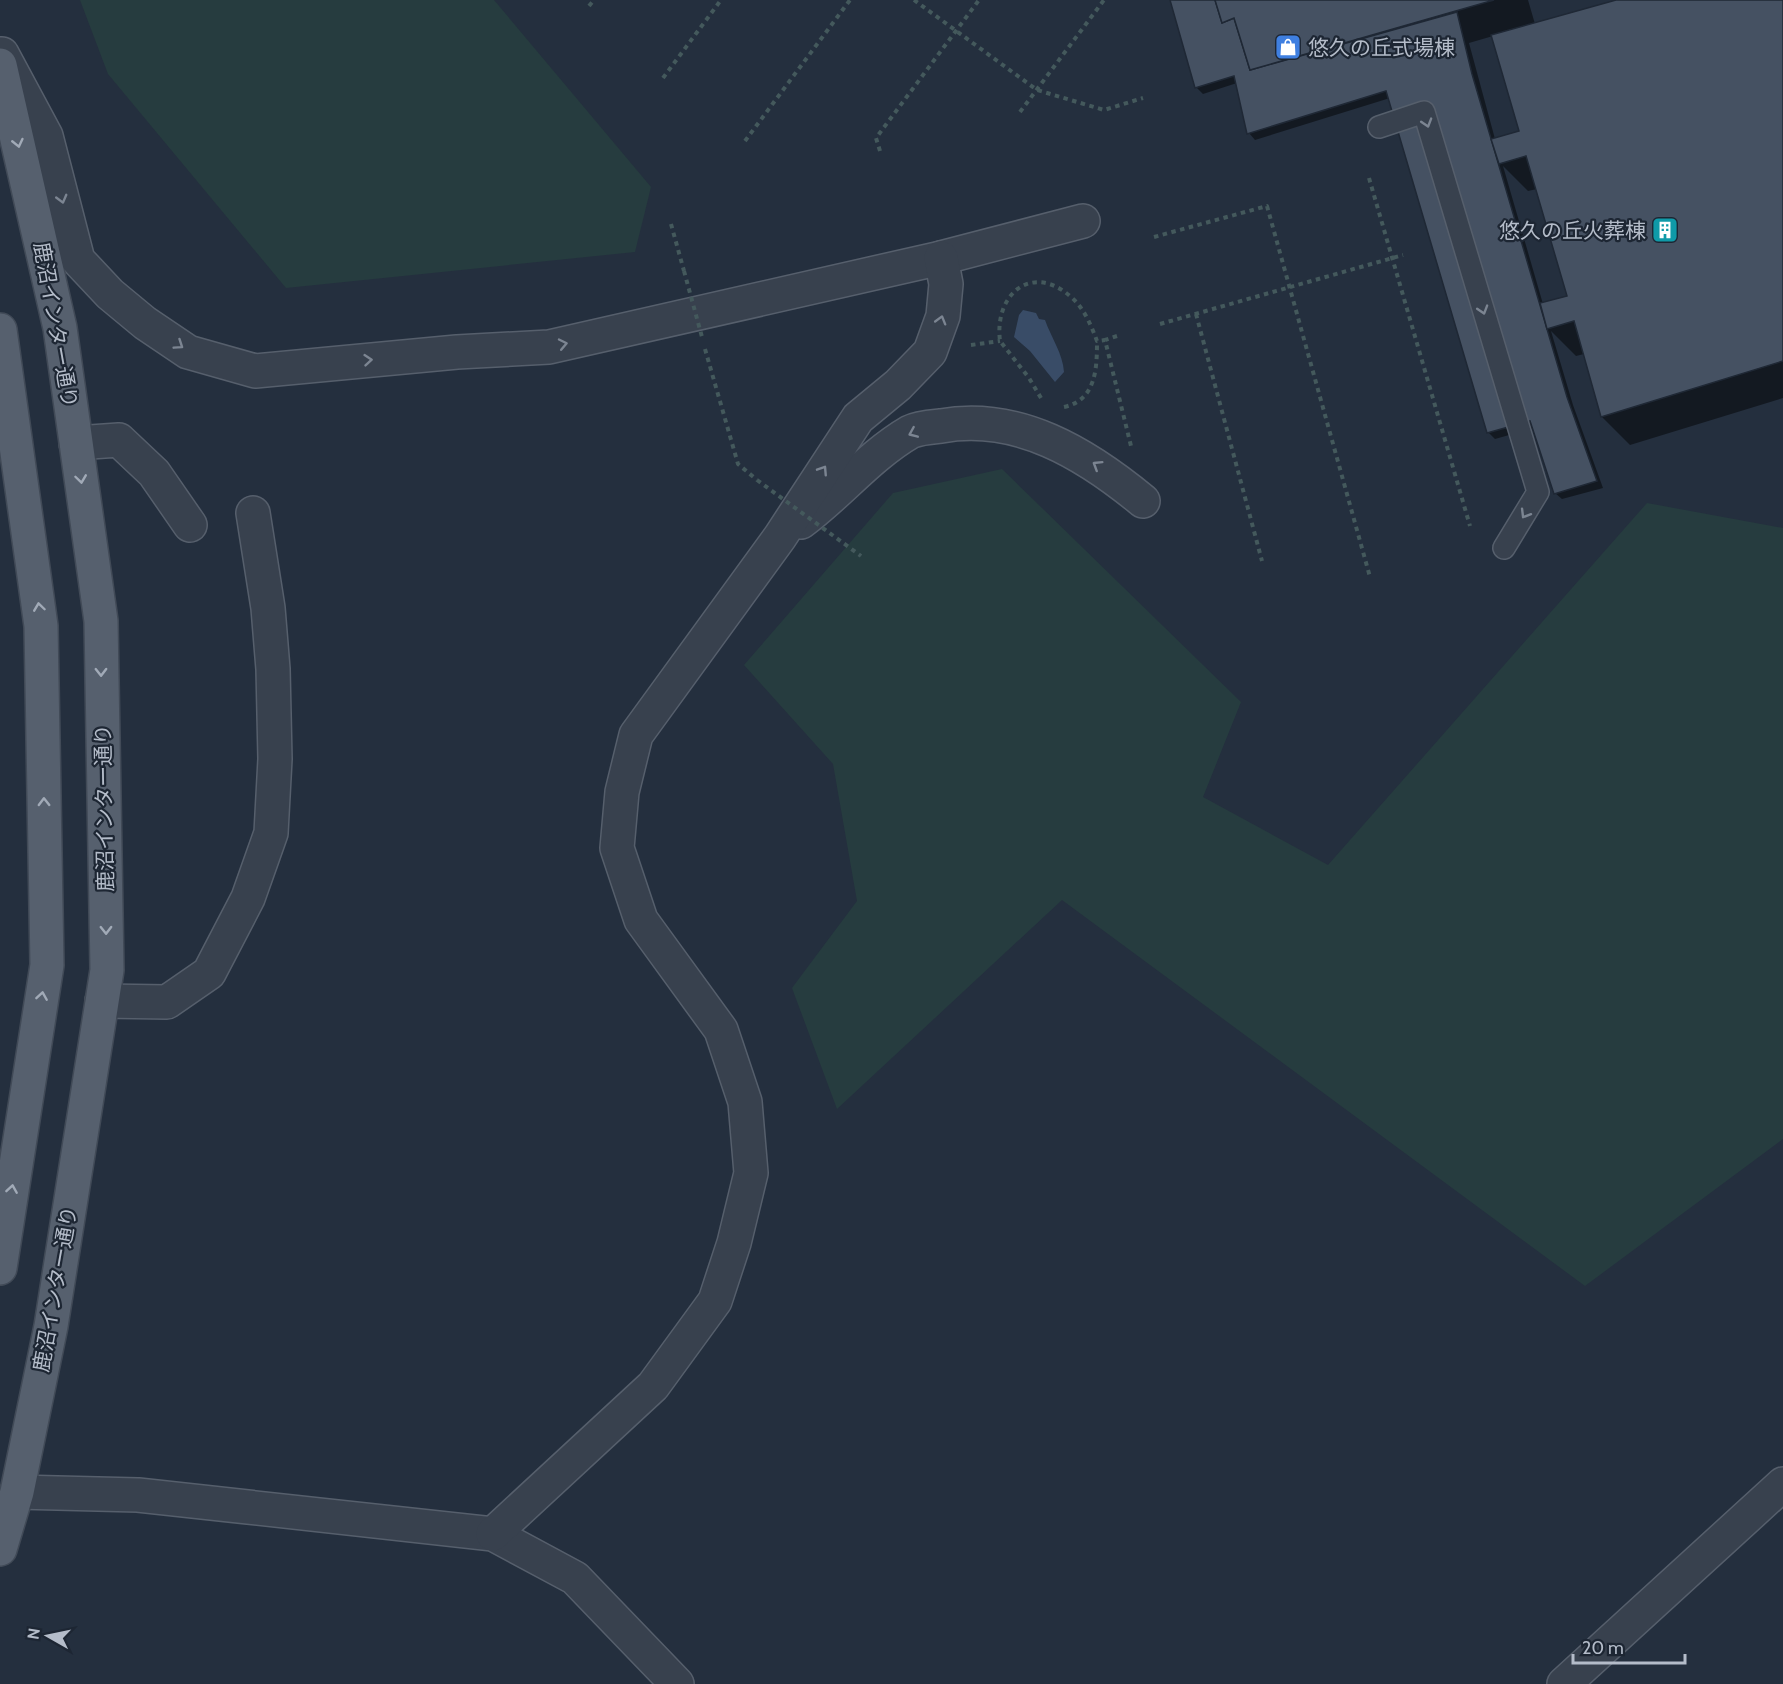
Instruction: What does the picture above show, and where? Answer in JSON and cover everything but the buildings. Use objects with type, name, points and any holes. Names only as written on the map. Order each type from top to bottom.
[{"type":"main road","name":"鹿沼インター通り","points":[[0,66],[60,328],[100,621],[107,970],[51,1326],[17,1492],[0,1549]]},
{"type":"main road","points":[[0,330],[41,626],[47,965],[0,1268]]},
{"type":"street","points":[[0,50],[46,136],[78,260],[110,294],[145,323],[188,351],[255,371],[457,352],[549,347],[941,258],[1083,221]]},
{"type":"street","points":[[493,1534],[653,1386],[715,1301],[734,1243],[751,1173],[745,1102],[721,1030],[641,920],[617,848],[622,792],[636,735],[780,537],[858,418],[898,385],[930,352],[943,316],[946,284],[941,258]]},
{"type":"street","points":[[780,537],[826,503],[865,464],[912,431],[959,422],[1005,426],[1056,441],[1102,468],[1143,501]]},
{"type":"street","points":[[76,443],[118,440],[154,473],[190,525]]},
{"type":"street","points":[[102,1001],[167,1002],[209,973],[248,898],[271,833],[275,759],[273,669],[268,608],[253,513]]},
{"type":"street","points":[[1564,1684],[1783,1484]]},
{"type":"street","points":[[17,1492],[138,1496],[493,1534],[575,1578],[677,1684]]},
{"type":"lane","points":[[1379,127],[1424,112],[1535,481],[1538,492],[1504,548]]},
{"type":"path","points":[[589,6],[594,0]]},
{"type":"path","points":[[663,78],[721,0]]},
{"type":"path","points":[[745,141],[850,0]]},
{"type":"path","points":[[914,0],[1037,90],[1104,110],[1143,98]]},
{"type":"path","points":[[880,151],[876,138],[979,0]]},
{"type":"path","points":[[1020,112],[1104,0]]},
{"type":"path","points":[[1369,178],[1470,526]]},
{"type":"path","points":[[1154,237],[1267,206],[1370,577]]},
{"type":"path","points":[[671,224],[738,464],[861,556]]},
{"type":"path","points":[[1160,324],[1403,255]]},
{"type":"path","points":[[1042,400],[1029,378],[1000,340],[1003,308],[1011,294],[1021,285],[1034,281],[1048,282],[1070,296],[1084,312],[1097,341],[1095,374],[1084,397],[1076,404],[1064,407],[1052,405]]},
{"type":"path","points":[[1196,314],[1262,561]]},
{"type":"path","points":[[1097,341],[1117,336]]},
{"type":"path","points":[[1105,340],[1133,454]]},
{"type":"green space","points":[[80,0],[494,0],[651,187],[635,252],[286,288],[108,74]]},
{"type":"green space","points":[[1002,469],[1241,702],[1203,797],[1328,865],[1647,503],[1783,528],[1783,1139],[1585,1286],[1062,900],[837,1109],[792,988],[857,901],[833,764],[744,665],[893,493]]},
{"type":"water","points":[[1023,310],[1036,313],[1039,319],[1045,320],[1063,365],[1064,372],[1055,382],[1030,351],[1014,337],[1019,315]]},
{"type":"place","name":"悠久の丘式場棟","points":[[1288,47]]},
{"type":"place","name":"悠久の丘火葬棟","points":[[1665,230]]}]
